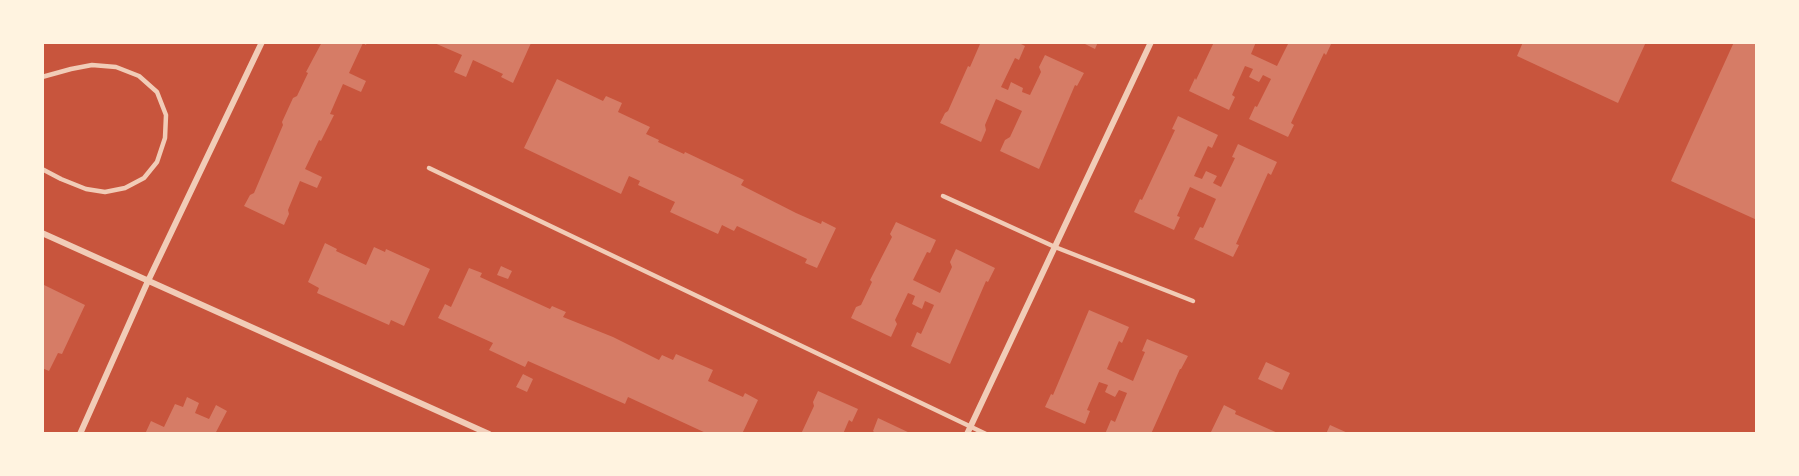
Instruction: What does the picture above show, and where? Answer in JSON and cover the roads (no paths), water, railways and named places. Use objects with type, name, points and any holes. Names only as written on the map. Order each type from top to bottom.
[{"type":"street","points":[[80,434],[148,281],[262,42]]},
{"type":"street","points":[[967,434],[1151,42]]},
{"type":"street","points":[[42,233],[489,434]]},
{"type":"lane","points":[[42,77],[92,65],[116,67],[139,76],[157,92],[166,115],[165,138],[157,162],[144,178],[125,188],[105,192],[86,189],[42,169]]},
{"type":"lane","points":[[429,168],[986,434]]},
{"type":"lane","points":[[943,196],[1055,247],[1193,301]]}]
